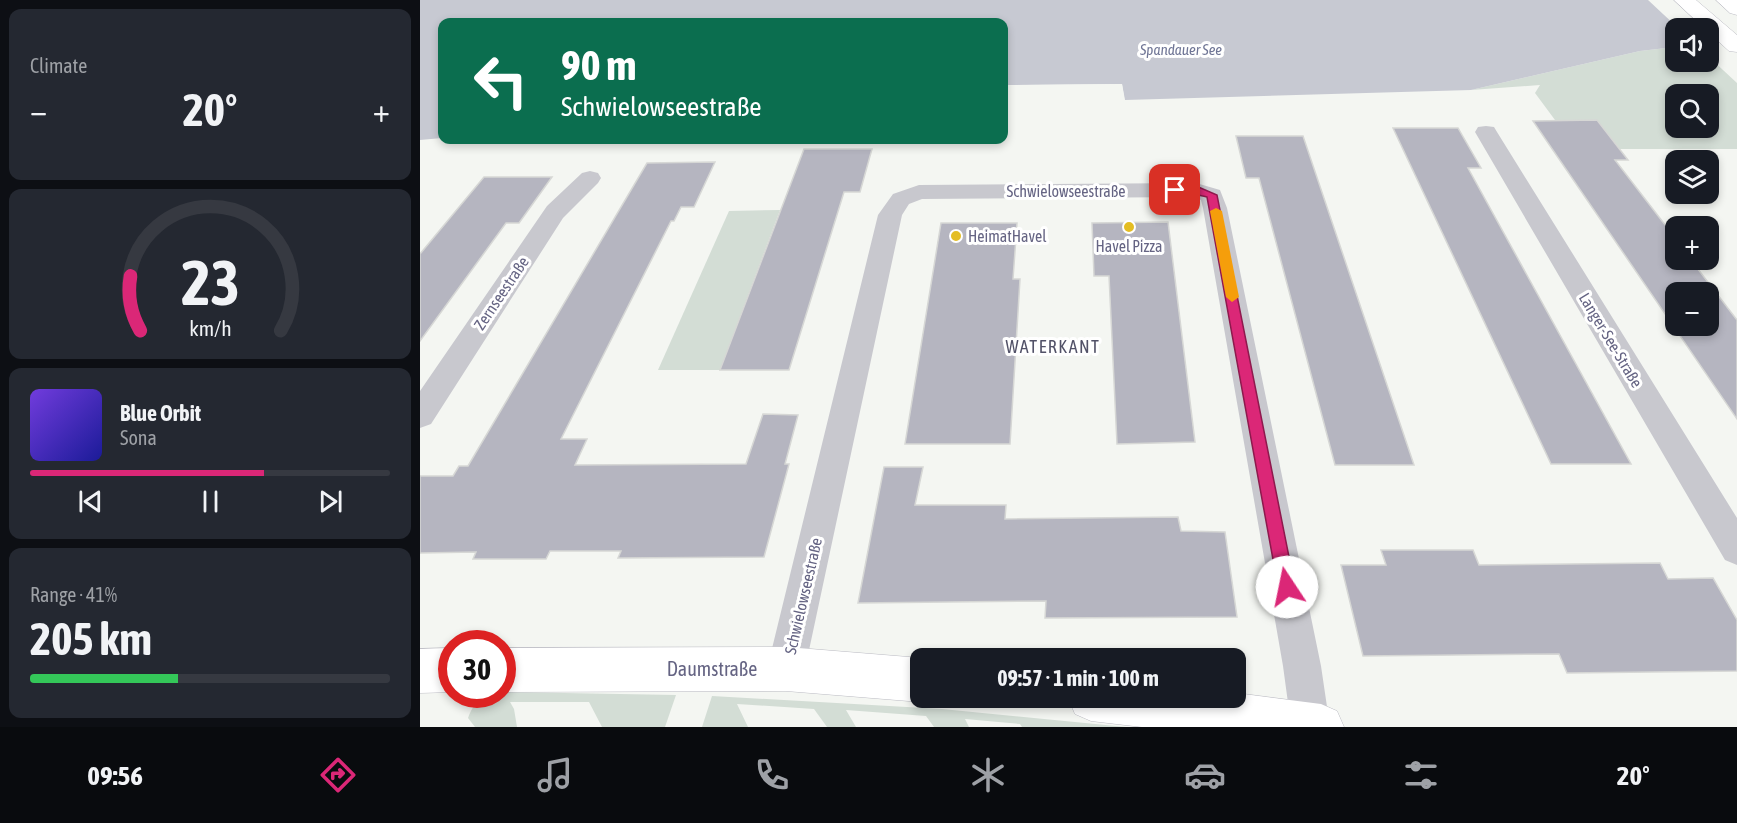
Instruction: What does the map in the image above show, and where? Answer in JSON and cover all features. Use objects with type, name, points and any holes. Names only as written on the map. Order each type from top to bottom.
[{"type":"main road","points":[[1684,0],[1737,46]]},
{"type":"main road","points":[[1726,0],[1737,9]]},
{"type":"main road","name":"Daumstraße","points":[[516,670],[786,669],[910,679]]},
{"type":"main road","points":[[420,671],[438,670]]},
{"type":"main road","points":[[1171,708],[1316,726]]},
{"type":"street","name":"Langer-See-Straße","points":[[1486,132],[1737,549]]},
{"type":"street","name":"Zernseestraße","points":[[420,415],[555,212],[590,178]]},
{"type":"street","name":"Schwielowseestraße","points":[[786,669],[890,215],[901,199],[919,192],[1196,190],[1212,195],[1215,208],[1302,666],[1316,726]]},
{"type":"shaded area","points":[[1665,48],[1665,72],[1719,72],[1719,66],[1737,83],[1737,149],[1620,149],[1597,120],[1555,120],[1535,93],[1540,85],[1471,90],[1640,51]]},
{"type":"shaded area","points":[[780,210],[720,370],[658,370],[729,211]]},
{"type":"shaded area","points":[[516,692],[676,695],[665,727],[602,727],[589,702],[516,702]]},
{"type":"shaded area","points":[[712,696],[942,709],[1126,727],[1022,727],[1020,724],[965,719],[969,727],[934,727],[926,716],[846,710],[856,727],[827,727],[814,709],[737,704],[748,727],[702,727]]},
{"type":"shaded area","points":[[473,708],[513,708],[517,727],[475,727],[468,718]]},
{"type":"water","name":"Spandauer See","points":[[420,0],[1737,0],[1718,18],[1665,18],[1665,48],[1640,51],[1471,90],[1125,100],[1122,84],[1008,85],[1008,18],[438,18],[438,138],[420,140]]},
{"type":"pier","points":[[1648,0],[1737,0],[1737,53],[1719,51],[1719,18],[1667,18]]},
{"type":"pier","points":[[1122,84],[1125,103],[1122,101],[1119,87],[1008,88],[1008,85]]},
{"type":"building","points":[[1597,120],[1628,160],[1615,160],[1665,225],[1665,270],[1699,270],[1708,282],[1665,282],[1665,314],[1533,121]]},
{"type":"building","points":[[1393,128],[1458,128],[1481,168],[1468,168],[1631,464],[1551,464]]},
{"type":"building","points":[[1236,136],[1303,136],[1414,465],[1335,465],[1259,178],[1246,178]]},
{"type":"building","points":[[804,149],[872,149],[860,192],[844,192],[789,370],[720,370]]},
{"type":"building","points":[[715,162],[694,207],[681,207],[674,221],[671,221],[561,439],[587,439],[575,465],[746,464],[763,414],[798,415],[785,464],[789,464],[764,557],[618,558],[621,551],[550,551],[546,559],[473,559],[476,552],[420,553],[420,476],[453,476],[459,466],[468,466],[647,163]]},
{"type":"building","points":[[484,177],[552,177],[519,223],[506,223],[420,341],[420,254]]},
{"type":"building","points":[[1168,222],[1195,442],[1117,444],[1109,276],[1094,276],[1092,223]]},
{"type":"building","points":[[941,223],[1017,223],[1013,279],[1020,279],[1010,444],[905,444]]},
{"type":"building","points":[[1719,297],[1737,320],[1737,419],[1680,336],[1719,336]]},
{"type":"building","points":[[884,467],[923,467],[915,505],[1006,505],[1005,519],[1178,517],[1181,531],[1225,532],[1237,617],[1045,618],[1046,601],[858,603]]},
{"type":"building","points":[[1381,550],[1473,550],[1479,565],[1660,563],[1668,579],[1713,578],[1737,620],[1737,671],[1567,673],[1559,654],[1363,656],[1341,565],[1386,565]]},
{"type":"slow traffic","points":[[1216,211],[1232,297]]},
{"type":"place","name":"Havel Pizza","points":[[1129,227]]},
{"type":"place","name":"HeimatHavel","points":[[956,236]]},
{"type":"district","name":"WATERKANT","points":[[1053,346]]},
{"type":"route","points":[[1175,190],[1196,190],[1212,195],[1287,587]]}]
